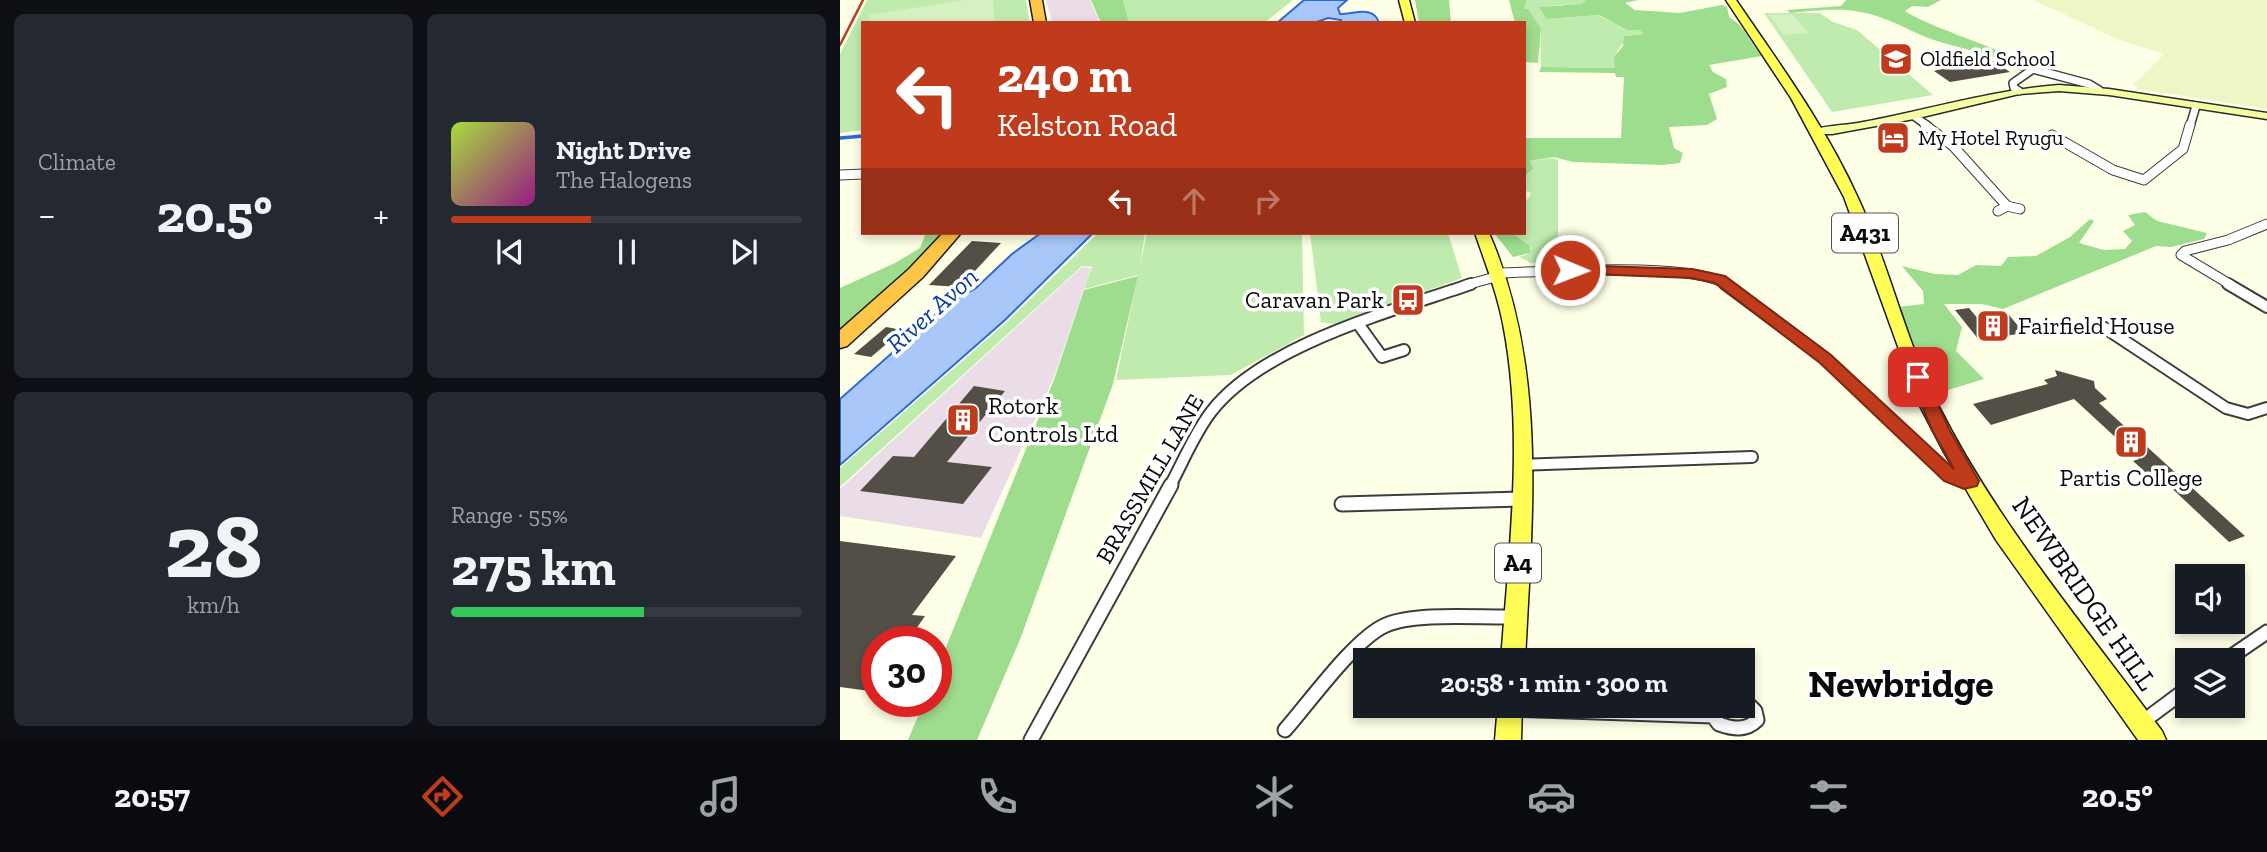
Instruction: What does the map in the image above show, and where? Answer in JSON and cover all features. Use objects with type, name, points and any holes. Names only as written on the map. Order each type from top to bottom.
[{"type":"highway","points":[[1036,0],[1040,21]]},
{"type":"highway","points":[[840,341],[916,273],[950,235]]},
{"type":"main road","name":"A431","points":[[1731,0],[1817,131],[1863,227],[1927,402],[1970,481]]},
{"type":"main road","points":[[1406,2],[1410,21]]},
{"type":"main road","name":"A4","points":[[1483,235],[1499,275],[1516,356],[1521,414],[1521,499],[1514,648]]},
{"type":"main road","name":"NEWBRIDGE HILL","points":[[1970,481],[2014,548],[2147,731]]},
{"type":"main road","points":[[1508,740],[1509,718]]},
{"type":"street","points":[[2019,91],[2014,88],[2013,83],[2033,69],[2089,84],[2099,90]]},
{"type":"street","points":[[1817,131],[1832,131],[1914,116],[2019,91],[2059,88],[2099,90],[2267,117]]},
{"type":"street","points":[[2052,135],[2113,170],[2144,180],[2180,152],[2193,123],[2196,106]]},
{"type":"street","points":[[1914,116],[1953,146],[2002,208],[2020,209]]},
{"type":"street","points":[[840,174],[861,174]]},
{"type":"street","points":[[2267,224],[2228,240],[2185,251],[2182,255],[2267,307]]},
{"type":"street","name":"BRASSMILL LANE","points":[[1031,740],[1210,413],[1224,393],[1278,359],[1481,279],[1499,275],[1593,270],[1692,274],[1720,279],[1826,359],[1950,476],[1964,482],[1970,481]]},
{"type":"street","points":[[1359,325],[1382,362],[1404,349]]},
{"type":"street","points":[[2126,330],[2110,332],[2226,408],[2248,414],[2267,408]]},
{"type":"street","points":[[1520,465],[1752,457]]},
{"type":"street","points":[[1342,504],[1521,499]]},
{"type":"street","points":[[1286,730],[1366,639],[1383,626],[1401,621],[1515,617]]},
{"type":"street","points":[[2243,648],[2267,632]]},
{"type":"street","points":[[2147,731],[2175,702]]},
{"type":"street","points":[[1716,718],[1719,730],[1728,736],[1746,736],[1754,727],[1755,718]]},
{"type":"shaded area","points":[[1046,0],[1090,0],[1099,21],[1051,21]]},
{"type":"shaded area","points":[[1082,267],[1091,268],[1054,377],[981,538],[840,516],[840,489]]},
{"type":"green space","points":[[867,0],[1026,0],[1030,21],[861,21],[861,130],[840,133],[840,54]]},
{"type":"green space","points":[[964,0],[993,0],[995,21],[868,21],[869,15]]},
{"type":"green space","points":[[1091,0],[1123,0],[1128,21],[1100,21]]},
{"type":"green space","points":[[1123,0],[1293,0],[1267,21],[1128,21]]},
{"type":"green space","points":[[1415,0],[1449,0],[1451,21],[1419,21]]},
{"type":"green space","points":[[1509,0],[1527,0],[1524,9],[1528,9],[1541,29],[1538,63],[1526,62],[1526,21],[1514,21]]},
{"type":"green space","points":[[1527,0],[1586,0],[1581,4],[1545,6],[1547,19],[1598,15],[1627,30],[1638,30],[1644,34],[1630,35],[1617,51],[1615,68],[1541,67],[1541,29],[1524,9]]},
{"type":"green space","points":[[1586,0],[1638,0],[1625,3],[1635,10],[1680,13],[1722,5],[1727,7],[1729,17],[1743,30],[1762,56],[1709,65],[1713,72],[1726,79],[1727,87],[1709,94],[1717,119],[1707,125],[1669,127],[1674,148],[1683,153],[1680,163],[1663,165],[1573,162],[1554,157],[1529,161],[1534,168],[1526,176],[1526,138],[1621,138],[1624,77],[1616,77],[1615,73],[1539,72],[1541,67],[1615,68],[1614,57],[1623,46],[1624,36],[1644,34],[1639,30],[1627,30],[1599,15],[1547,19],[1539,7],[1581,4]]},
{"type":"green space","points":[[1846,0],[1941,0],[1928,7],[1912,6],[1905,11],[2013,57],[2033,69],[2023,73],[1999,59],[1934,40],[1865,13],[1831,10],[1790,13],[1787,10],[1841,6]]},
{"type":"green space","points":[[2033,0],[2267,0],[2267,109],[2139,89],[2133,85],[2164,54],[2117,39]]},
{"type":"green space","points":[[1764,13],[1820,13],[1833,22],[1857,30],[1933,95],[1832,112]]},
{"type":"green space","points":[[1792,14],[1808,33],[1784,35],[1769,15]]},
{"type":"green space","points":[[1554,158],[1558,160],[1558,264],[1531,263],[1519,257],[1529,254],[1531,247],[1516,235],[1526,235],[1526,201],[1531,195],[1526,191],[1526,177],[1534,168],[1528,161]]},
{"type":"green space","points":[[2145,212],[2157,221],[2207,233],[2204,239],[2171,247],[2156,246],[2003,309],[1982,304],[1944,304],[1962,327],[1956,351],[1984,379],[1935,394],[1897,307],[1924,304],[1923,291],[1902,266],[1935,274],[1958,275],[1976,265],[2001,266],[2008,257],[2036,256],[2070,237],[2090,219],[2094,221],[2079,243],[2104,250],[2125,249],[2132,241],[2123,231],[2135,225],[2128,215]]},
{"type":"green space","points":[[925,235],[943,235],[905,274],[840,331],[840,288],[895,263],[920,248]]},
{"type":"green space","points":[[1096,235],[1145,235],[1140,265],[1147,235],[1302,235],[1304,335],[1231,375],[1116,380],[1138,275],[1084,289],[1092,267],[1082,266],[840,487],[840,468],[1008,321]]},
{"type":"green space","points":[[1310,235],[1449,235],[1462,278],[1336,324],[1321,322]]},
{"type":"green space","points":[[1496,235],[1515,235],[1530,246],[1530,253],[1513,257]]},
{"type":"green space","points":[[1138,276],[1113,384],[1021,637],[977,740],[908,740],[918,717],[952,717],[952,632],[1055,377],[1084,290]]},
{"type":"water","points":[[1304,0],[1347,0],[1338,8],[1340,14],[1368,12],[1378,21],[1341,21],[1328,18],[1320,21],[1279,21]]},
{"type":"water","points":[[1038,235],[1091,235],[1005,320],[840,465],[840,399],[945,306],[976,288],[1012,254]]},
{"type":"building","points":[[1991,60],[2010,72],[1950,82],[1934,71],[1948,67],[1946,65]]},
{"type":"building","points":[[972,241],[1001,243],[960,287],[929,285]]},
{"type":"building","name":"Fairfield House","points":[[1969,308],[1979,320],[2009,315],[2024,333],[1979,340],[1955,310]]},
{"type":"building","points":[[886,327],[903,330],[871,357],[854,354]]},
{"type":"building","name":"Partis College","points":[[2055,370],[2094,381],[2095,388],[2107,399],[2099,403],[2245,536],[2229,542],[2162,479],[2156,482],[2133,461],[2139,459],[2074,399],[1991,425],[1973,404],[2048,384],[2044,380],[2057,376]]},
{"type":"building","name":"Rotork Controls Ltd","points":[[974,386],[1005,391],[947,462],[992,467],[963,504],[860,491],[893,456],[914,457]]},
{"type":"building","points":[[840,541],[956,556],[912,615],[925,616],[918,626],[861,626],[861,690],[840,687]]},
{"type":"waterway","points":[[840,138],[861,136]]},
{"type":"railway","points":[[840,45],[863,0]]},
{"type":"place","name":"Oldfield School","points":[[1896,59]]},
{"type":"place","name":"My Hotel Ryugu","points":[[1893,138]]},
{"type":"place","name":"Caravan Park","points":[[1408,300]]},
{"type":"place","name":"Fairfield House","points":[[1993,326]]},
{"type":"place","name":"Rotork Controls Ltd","points":[[963,420]]},
{"type":"place","name":"Partis College","points":[[2131,442]]},
{"type":"district","name":"Newbridge","points":[[1901,684]]},
{"type":"route","points":[[1570,270],[1692,274],[1720,279],[1826,359],[1950,476],[1964,482],[1970,481],[1941,430],[1918,377]]},
{"type":"water label","name":"River Avon","points":[[932,310]]}]
